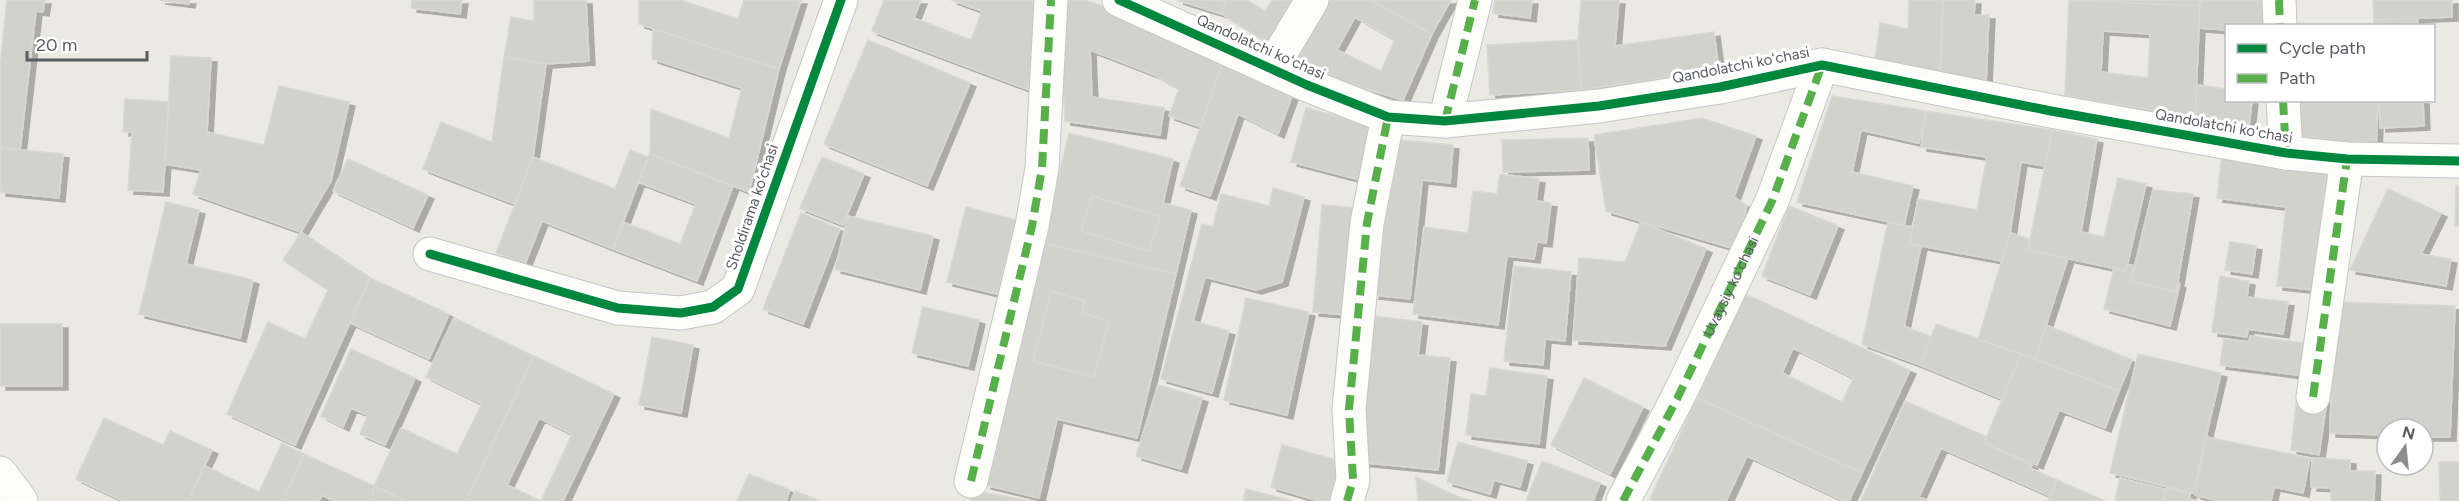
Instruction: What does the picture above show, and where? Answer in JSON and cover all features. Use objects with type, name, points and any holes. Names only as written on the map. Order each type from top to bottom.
[{"type":"street","name":"Sholdirama ko‘chasi","points":[[430,254],[618,308],[681,313],[713,307],[738,289],[841,0]]},
{"type":"street","points":[[971,481],[1032,226],[1042,168],[1051,0]]},
{"type":"street","name":"Qandolatchi koʻchasi","points":[[1119,0],[1271,69],[1388,117],[1445,121],[1599,106],[1720,87],[1821,65],[2052,111],[2286,153],[2348,159],[2459,161]]},
{"type":"street","points":[[1271,69],[1312,0]]},
{"type":"street","points":[[1445,121],[1475,0]]},
{"type":"street","points":[[2279,0],[2280,24]]},
{"type":"street","name":"Uvaysiy ko'chasi","points":[[1623,501],[1677,399],[1772,201],[1821,65]]},
{"type":"street","points":[[2283,102],[2286,153]]},
{"type":"street","points":[[1347,501],[1353,480],[1349,409],[1367,223],[1388,117]]},
{"type":"street","points":[[2313,397],[2348,159]]},
{"type":"street","points":[[0,473],[21,501]]},
{"type":"building","points":[[7,0],[45,0],[43,12],[36,11],[20,150],[0,148],[0,67]]},
{"type":"building","points":[[159,0],[190,0],[189,4]]},
{"type":"building","points":[[412,0],[462,0],[460,14],[411,8]]},
{"type":"building","points":[[534,0],[586,0],[589,61],[546,64],[504,57],[511,17],[534,21]]},
{"type":"building","points":[[639,0],[680,0],[738,19],[744,0],[801,0],[779,69],[639,24]]},
{"type":"building","points":[[884,0],[921,0],[914,18],[971,40],[982,11],[951,0],[1036,0],[1029,90],[872,31]]},
{"type":"building","points":[[1065,0],[1085,0],[1177,32],[1224,59],[1201,127],[1169,116],[1179,89],[1155,75],[1090,50],[1092,97],[1164,108],[1160,135],[1065,121],[1060,17]]},
{"type":"building","points":[[1177,0],[1226,0],[1222,14]]},
{"type":"building","points":[[1226,0],[1247,0],[1265,11],[1272,0],[1297,0],[1269,44],[1222,14]]},
{"type":"building","points":[[1323,0],[1370,0],[1432,34],[1403,100],[1317,74],[1289,59]],"holes":[[[1355,17],[1395,40],[1381,71],[1337,50]]]},
{"type":"building","points":[[1370,0],[1451,0],[1432,34]]},
{"type":"building","points":[[1495,0],[1532,0],[1530,18],[1493,13]]},
{"type":"building","points":[[1581,0],[1619,0],[1615,46],[1714,32],[1719,70],[1581,90],[1578,40]]},
{"type":"building","points":[[1909,0],[1943,0],[1940,74],[1875,61],[1880,23],[1908,29]]},
{"type":"building","points":[[1943,0],[1975,0],[1974,15],[1989,15],[1986,83],[1940,74]]},
{"type":"building","points":[[2068,0],[2200,0],[2200,6]]},
{"type":"building","points":[[2069,0],[2200,6],[2195,117],[2065,96]],"holes":[[[2103,31],[2150,34],[2148,78],[2101,72]]]},
{"type":"building","points":[[2200,0],[2273,0],[2272,24],[2225,24],[2225,30],[2199,28]]},
{"type":"building","points":[[2373,0],[2452,0],[2452,17],[2374,20]]},
{"type":"building","points":[[2417,18],[2418,24],[2374,24],[2374,20]]},
{"type":"building","points":[[653,29],[779,69],[749,192],[650,154],[651,109],[729,138],[742,88],[652,59]]},
{"type":"building","points":[[868,40],[970,83],[927,186],[824,144]]},
{"type":"building","points":[[1578,40],[1581,90],[1490,95],[1487,45]]},
{"type":"building","points":[[171,56],[211,58],[207,132],[264,145],[279,86],[349,102],[331,181],[301,232],[193,194],[201,170],[165,164]]},
{"type":"building","points":[[504,57],[546,64],[533,157],[515,204],[423,169],[441,122],[492,142]]},
{"type":"building","points":[[1224,59],[1292,96],[1278,134],[1238,114],[1210,196],[1180,186]]},
{"type":"building","points":[[2197,85],[2225,89],[2225,102],[2252,102],[2249,126],[2195,117]]},
{"type":"building","points":[[1832,96],[1926,111],[1919,143],[1861,130],[1852,172],[1913,186],[1904,225],[1797,202]]},
{"type":"building","points":[[125,99],[169,102],[163,192],[128,190],[132,132],[123,132]]},
{"type":"building","points":[[2301,102],[2378,102],[2376,148],[2299,145]]},
{"type":"building","points":[[2379,102],[2423,102],[2424,126],[2380,128]]},
{"type":"building","points":[[1306,108],[1379,127],[1364,181],[1291,162]]},
{"type":"building","points":[[1926,111],[2052,130],[2045,166],[2021,162],[2010,233],[2002,261],[1910,244],[1918,199],[1977,210],[1987,157],[1921,147]]},
{"type":"building","points":[[1702,118],[1756,136],[1734,197],[1747,206],[1735,249],[1606,211],[1594,135]]},
{"type":"building","points":[[2052,130],[2097,139],[2081,232],[2104,237],[2118,178],[2146,184],[2126,271],[2028,250]]},
{"type":"building","points":[[1069,133],[1173,159],[1163,203],[1191,210],[1176,274],[1043,243]],"holes":[[[1092,196],[1160,216],[1149,251],[1081,231]]]},
{"type":"building","points":[[1588,138],[1589,170],[1503,172],[1502,140]]},
{"type":"building","points":[[1390,139],[1453,145],[1450,183],[1422,180],[1410,299],[1373,295]]},
{"type":"building","points":[[0,148],[63,154],[59,198],[0,192]]},
{"type":"building","points":[[630,150],[648,157],[613,249],[542,221],[525,264],[496,253],[533,157],[615,189]]},
{"type":"building","points":[[650,154],[733,186],[697,281],[613,249],[623,222],[680,244],[696,204],[638,182]]},
{"type":"building","points":[[2222,156],[2327,169],[2313,290],[2277,286],[2286,207],[2217,198]]},
{"type":"building","points":[[822,157],[864,174],[843,225],[800,208]]},
{"type":"building","points":[[348,159],[428,195],[413,228],[333,191]]},
{"type":"building","points":[[1500,174],[1539,179],[1536,201],[1551,203],[1546,243],[1537,242],[1534,259],[1507,256],[1498,325],[1413,314],[1424,227],[1468,233],[1473,191],[1497,194]]},
{"type":"building","points":[[2456,186],[2459,186],[2459,226],[2455,226]]},
{"type":"building","points":[[1273,188],[1304,197],[1282,282],[1256,290],[1205,277],[1193,321],[1229,331],[1212,393],[1161,379],[1202,224],[1213,227],[1221,194],[1269,206]]},
{"type":"building","points":[[2388,189],[2441,213],[2421,254],[2451,259],[2446,286],[2350,270]]},
{"type":"building","points":[[2153,190],[2193,194],[2176,292],[2131,281]]},
{"type":"building","points":[[1092,196],[1160,216],[1149,251],[1081,231]]},
{"type":"building","points":[[166,202],[199,210],[186,264],[253,280],[240,338],[139,314]]},
{"type":"building","points":[[1322,205],[1357,208],[1347,315],[1313,312]]},
{"type":"building","points":[[1789,206],[1838,226],[1810,295],[1762,276]]},
{"type":"building","points":[[966,207],[1016,220],[997,294],[947,282]]},
{"type":"building","points":[[801,213],[840,229],[803,324],[763,309]]},
{"type":"building","points":[[848,216],[933,236],[920,290],[835,269]]},
{"type":"building","points":[[1641,222],[1706,249],[1665,346],[1573,340],[1579,258],[1625,262]]},
{"type":"building","points":[[1888,222],[1913,227],[1910,244],[1921,246],[1904,326],[1931,337],[1920,365],[1862,344]]},
{"type":"building","points":[[301,232],[370,278],[295,445],[227,414],[268,322],[305,339],[328,290],[283,260]]},
{"type":"building","points":[[2010,233],[2030,239],[2028,250],[2068,258],[2035,359],[1978,340]]},
{"type":"building","points":[[2230,242],[2256,246],[2252,274],[2225,270]]},
{"type":"building","points":[[1043,243],[1176,274],[1137,438],[1057,419],[1039,498],[985,485]],"holes":[[[1051,291],[1085,301],[1082,313],[1109,321],[1094,377],[1033,361]]]},
{"type":"building","points":[[2127,264],[2135,266],[2131,281],[2176,292],[2178,283],[2180,284],[2170,326],[2104,309],[2114,268],[2126,271]]},
{"type":"building","points":[[1514,266],[1571,272],[1565,341],[1545,339],[1543,365],[1504,361]]},
{"type":"building","points":[[2220,276],[2249,281],[2247,297],[2288,302],[2283,334],[2248,329],[2247,337],[2212,332]]},
{"type":"building","points":[[370,278],[449,314],[429,359],[350,323]]},
{"type":"building","points":[[1051,291],[1085,301],[1082,313],[1109,321],[1094,377],[1033,361]]},
{"type":"building","points":[[1745,294],[1910,370],[1862,473],[1697,398]],"holes":[[[1793,348],[1854,378],[1842,402],[1782,373]]]},
{"type":"building","points":[[1246,298],[1309,312],[1287,415],[1224,400]]},
{"type":"building","points":[[2334,302],[2455,306],[2450,437],[2435,437],[2435,417],[2375,417],[2375,435],[2330,433]]},
{"type":"building","points":[[923,307],[979,320],[968,366],[912,353]]},
{"type":"building","points":[[1373,316],[1422,322],[1418,355],[1450,358],[1438,470],[1358,462]]},
{"type":"building","points":[[454,318],[534,356],[466,501],[406,501],[374,486],[401,428],[457,454],[482,404],[426,377]]},
{"type":"building","points":[[0,324],[62,324],[62,386],[0,386]]},
{"type":"building","points":[[1936,324],[2021,354],[2002,399],[1920,365]]},
{"type":"building","points":[[2046,325],[2132,360],[2119,391],[2035,359]]},
{"type":"building","points":[[2250,336],[2310,344],[2305,376],[2220,365],[2224,339],[2249,342]]},
{"type":"building","points":[[652,337],[693,345],[681,413],[639,405]]},
{"type":"building","points":[[351,349],[415,378],[385,445],[360,434],[368,415],[351,408],[343,427],[321,416]]},
{"type":"building","points":[[2021,354],[2119,391],[2105,428],[2059,410],[2037,465],[1984,443]]},
{"type":"building","points":[[2138,354],[2221,373],[2193,493],[2110,473]]},
{"type":"building","points":[[534,356],[614,394],[563,501],[541,501],[466,501]],"holes":[[[539,418],[572,434],[541,501],[507,485]]]},
{"type":"building","points":[[1490,368],[1547,376],[1539,444],[1466,435],[1471,394],[1486,396]]},
{"type":"building","points":[[1584,378],[1643,407],[1610,474],[1551,445]]},
{"type":"building","points":[[1158,385],[1202,398],[1181,469],[1136,456]]},
{"type":"building","points":[[2297,396],[2327,400],[2319,455],[2291,450]]},
{"type":"building","points":[[1697,398],[1862,473],[1849,501],[1844,501],[1747,456],[1726,501],[1655,501],[1650,499]]},
{"type":"building","points":[[1905,401],[1987,437],[1984,443],[2032,465],[2030,468],[2057,480],[2050,496],[1941,448],[1919,497],[1928,501],[1861,501]]},
{"type":"building","points":[[104,418],[163,445],[170,431],[212,450],[188,501],[123,501],[76,479]]},
{"type":"building","points":[[2206,437],[2310,458],[2303,493],[2274,487],[2271,501],[2218,501],[2195,495]]},
{"type":"building","points":[[1458,442],[1527,461],[1520,487],[1494,480],[1490,494],[1447,482]]},
{"type":"building","points":[[282,443],[304,454],[283,501],[188,501],[205,466],[259,492]]},
{"type":"building","points":[[1282,445],[1343,462],[1332,501],[1319,501],[1271,487]]},
{"type":"building","points":[[304,454],[374,486],[371,501],[334,501],[322,495],[319,501],[283,501]]},
{"type":"building","points":[[2312,458],[2350,460],[2350,471],[2375,471],[2374,501],[2331,501],[2331,488],[2311,487]]},
{"type":"building","points":[[1542,461],[1600,483],[1593,501],[1526,501]]},
{"type":"building","points":[[2439,462],[2459,462],[2459,501],[2440,501]]},
{"type":"building","points":[[749,474],[790,490],[786,501],[737,501]]},
{"type":"building","points":[[1416,477],[1456,496],[1472,501],[1418,501]]},
{"type":"building","points":[[2120,478],[2165,489],[2162,501],[2115,501]]},
{"type":"building","points":[[2057,480],[2105,501],[2048,501]]},
{"type":"building","points":[[374,486],[403,500],[403,501],[371,501]]},
{"type":"building","points":[[2167,488],[2190,494],[2189,499],[2197,501],[2164,501]]},
{"type":"building","points":[[1246,489],[1292,501],[1243,501]]},
{"type":"building","points":[[969,490],[1032,501],[971,501]]},
{"type":"building","points":[[795,491],[820,501],[791,501]]},
{"type":"marked path","points":[[971,481],[1032,226],[1042,168],[1051,0]]},
{"type":"marked path","points":[[1445,121],[1475,0]]},
{"type":"marked path","points":[[2279,0],[2280,24]]},
{"type":"marked path","points":[[1623,501],[1677,399],[1772,201],[1822,65]]},
{"type":"marked path","points":[[2283,102],[2286,153]]},
{"type":"marked path","points":[[1347,501],[1353,480],[1349,409],[1367,223],[1388,117]]},
{"type":"marked path","points":[[2313,397],[2347,159]]},
{"type":"cycle path","points":[[430,254],[618,308],[681,313],[713,307],[738,289],[841,0]]},
{"type":"cycle path","points":[[1119,0],[1307,85],[1388,117],[1445,121],[1599,106],[1720,87],[1822,65],[2051,111],[2286,153],[2347,159],[2459,161]]}]
